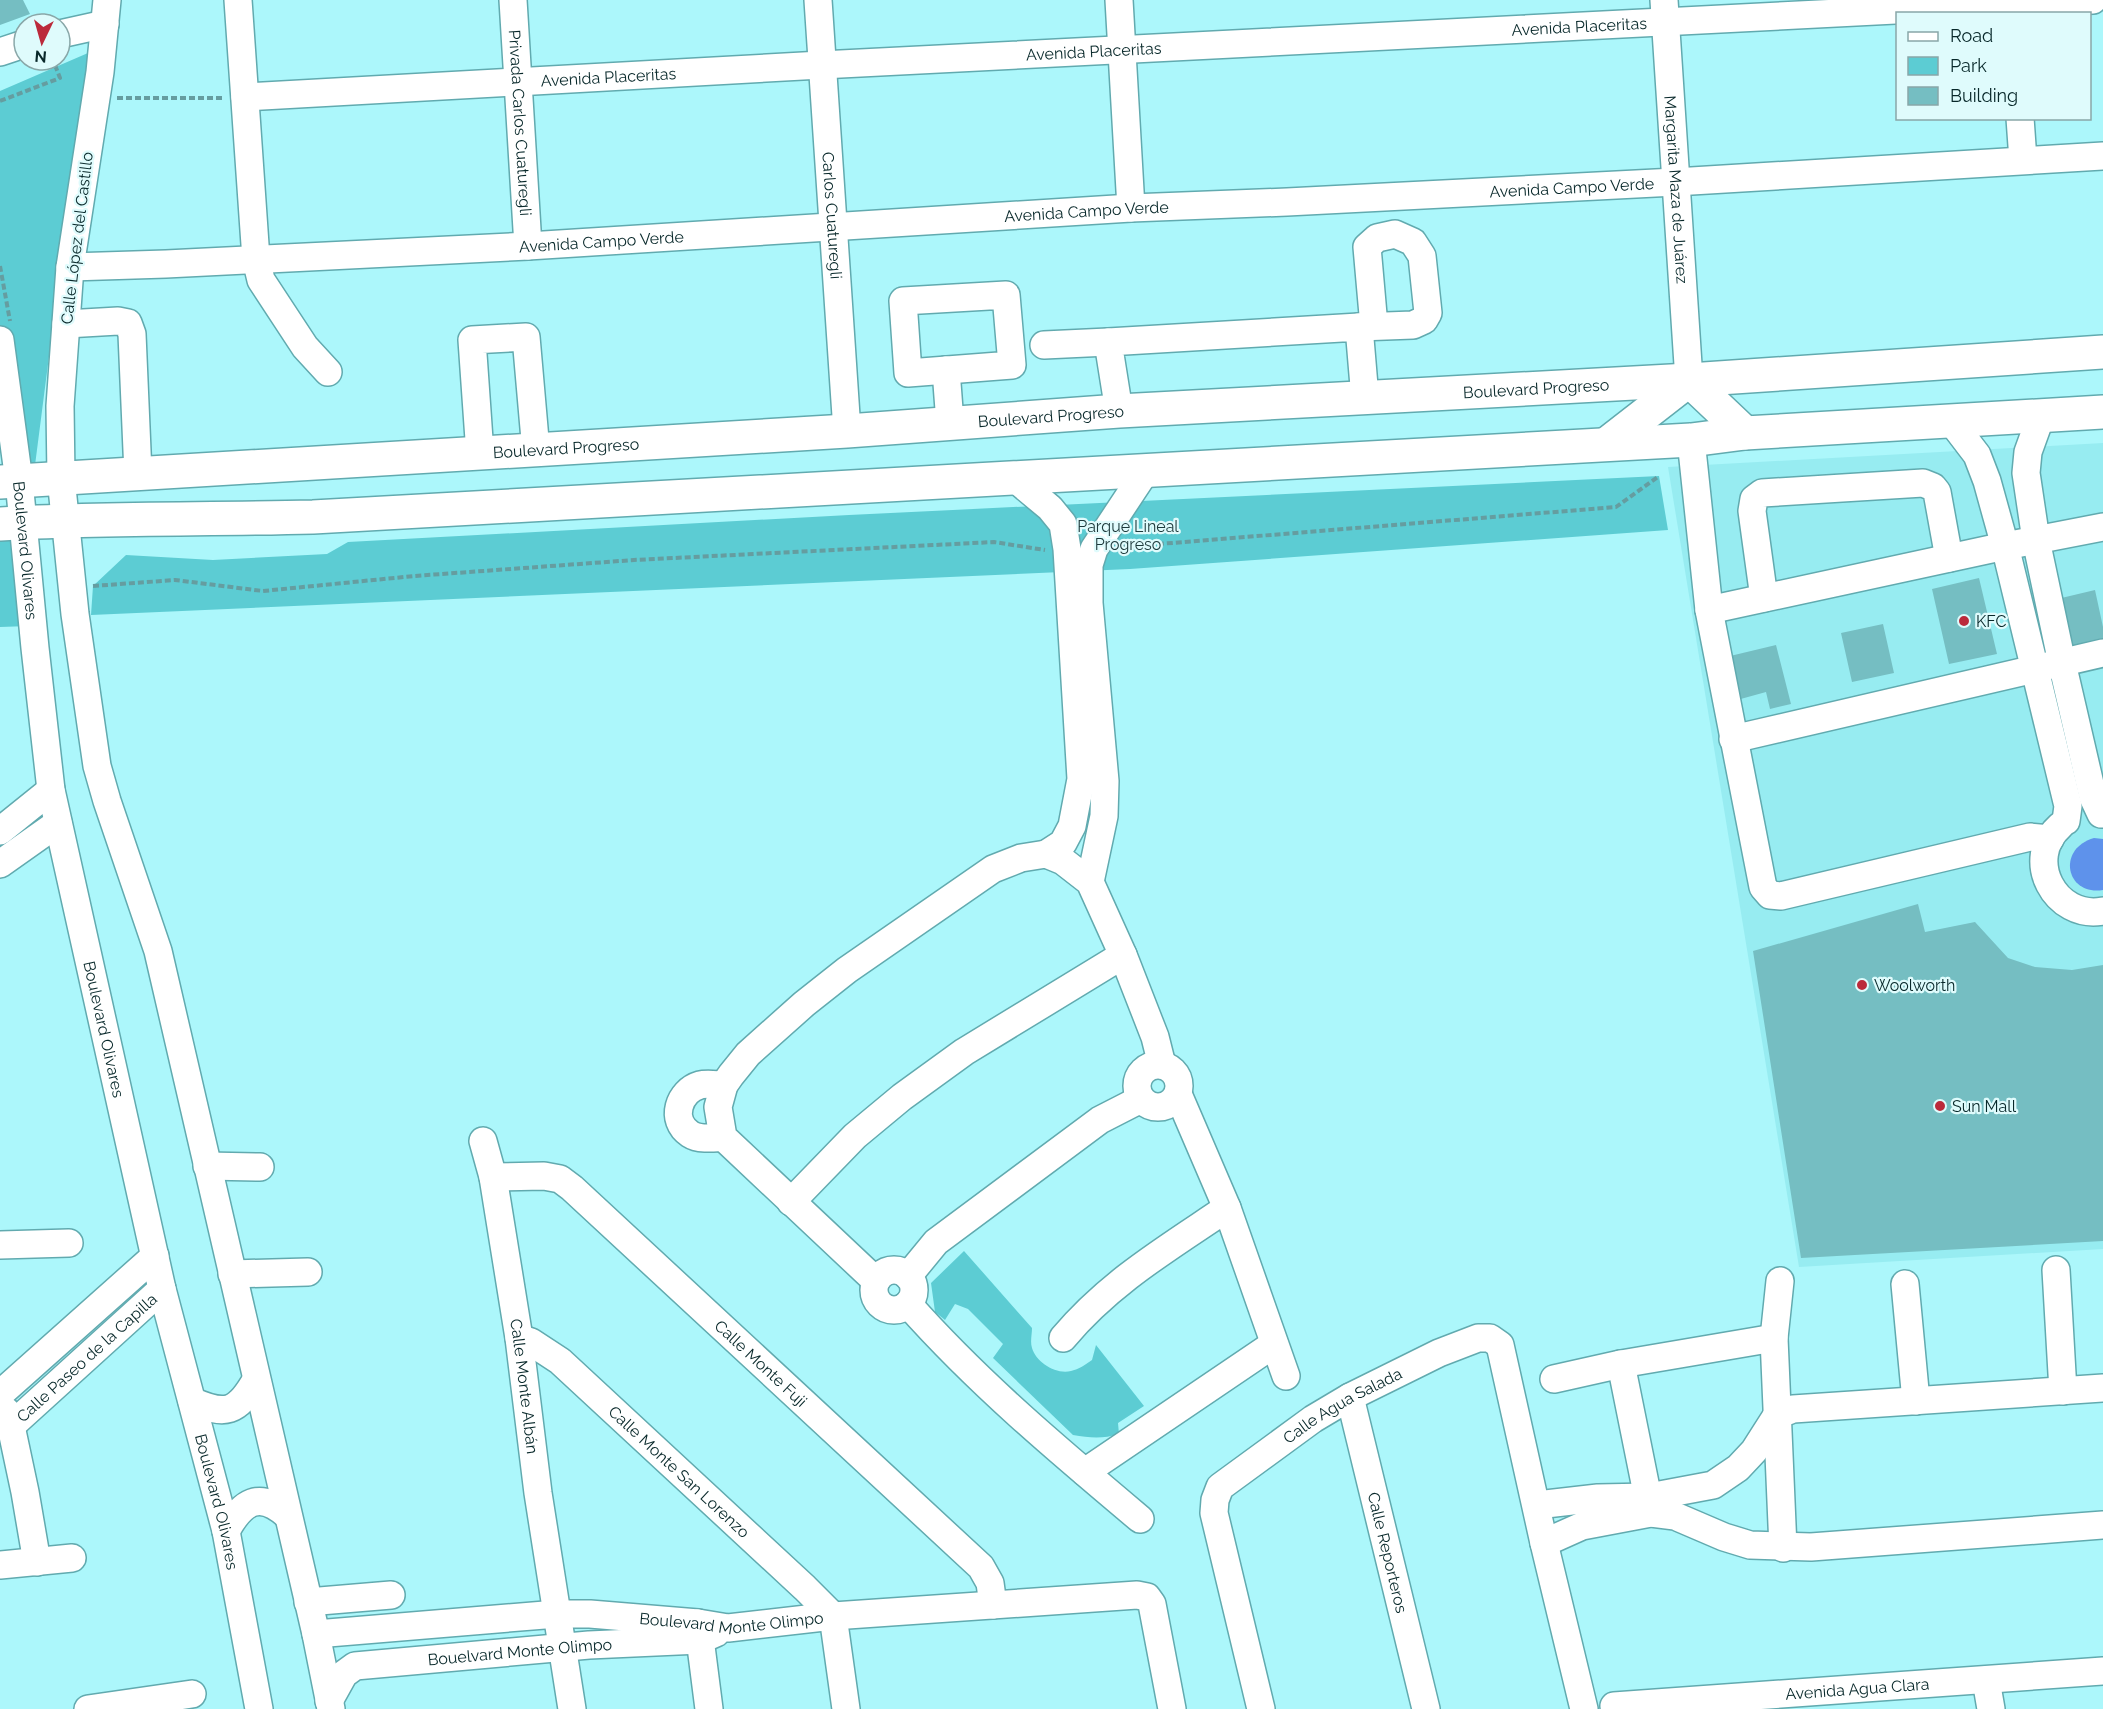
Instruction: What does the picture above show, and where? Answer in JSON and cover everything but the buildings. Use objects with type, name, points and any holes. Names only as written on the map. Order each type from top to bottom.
[{"type":"main road","name":"Boulevard Progreso","points":[[10,482],[536,451],[1119,411],[1689,380],[2103,352]]},
{"type":"main road","points":[[1608,443],[1689,380],[1745,433]]},
{"type":"main road","points":[[12,523],[65,520],[313,517],[1691,440],[1745,433],[2103,412]]},
{"type":"street","points":[[238,0],[256,259],[261,280],[305,347],[328,372]]},
{"type":"street","name":"Privada Carlos Cuaturegli","points":[[513,0],[528,246]]},
{"type":"street","name":"Carlos Cuaturegli","points":[[818,0],[848,431]]},
{"type":"street","points":[[1119,0],[1131,208]]},
{"type":"street","name":"Avenida Placeritas","points":[[245,98],[1123,50],[1665,11],[2014,6],[2093,0]]},
{"type":"street","name":"Margarita Maza de Juárez","points":[[1665,11],[1689,380]]},
{"type":"street","points":[[72,28],[106,12]]},
{"type":"street","name":"Calle López del Castillo","points":[[61,478],[60,406],[70,267],[96,99],[106,12]]},
{"type":"street","points":[[2020,120],[2023,160]]},
{"type":"street","name":"Avenida Campo Verde","points":[[70,267],[528,246],[833,225],[1675,182],[2103,156]]},
{"type":"street","points":[[1006,296],[1012,365],[946,370],[908,373],[903,301],[1006,296]]},
{"type":"street","points":[[66,324],[118,321],[128,323],[132,334],[138,474]]},
{"type":"street","points":[[1044,345],[1367,327],[1365,398]]},
{"type":"street","points":[[480,454],[472,340],[526,337],[536,451]]},
{"type":"street","name":"Boulevard Olivares","points":[[0,340],[12,523],[40,702],[51,790],[162,1289],[226,1531],[259,1709]]},
{"type":"street","points":[[1108,342],[1119,411]]},
{"type":"street","points":[[946,370],[950,423]]},
{"type":"street","points":[[1691,440],[1709,610],[1733,739],[1763,888],[1770,895],[1781,896],[2058,830],[2077,816],[2102,814],[2094,797],[2036,540],[2026,473],[2028,452],[2041,416]]},
{"type":"street","points":[[1951,421],[1977,455],[1988,480],[2068,806],[2058,830],[2045,850],[2045,873],[2055,895],[2075,909],[2086,912],[2103,911]]},
{"type":"street","points":[[1080,557],[1147,469]]},
{"type":"street","points":[[1013,477],[1050,508],[1063,524],[1080,557],[1081,610],[1093,780],[1104,816],[1090,882]]},
{"type":"street","points":[[61,478],[75,614],[98,766],[107,801],[158,951],[316,1634],[330,1705]]},
{"type":"street","points":[[1764,598],[1752,511],[1754,499],[1762,493],[1923,483],[1933,486],[1937,492],[1949,558]]},
{"type":"street","points":[[1709,610],[2103,527]]},
{"type":"street","points":[[1733,739],[2103,653]]},
{"type":"street","points":[[876,1281],[723,1137],[718,1107],[724,1085],[748,1054],[804,1004],[847,970],[993,869],[1022,858],[1046,854],[1063,843],[1093,780]]},
{"type":"street","points":[[0,831],[51,790]]},
{"type":"street","points":[[0,864],[58,823]]},
{"type":"street","points":[[1046,854],[1063,861],[1090,882],[1123,955],[1155,1037],[1162,1065]]},
{"type":"street","points":[[791,1202],[855,1136],[902,1097],[964,1052],[1123,955]]},
{"type":"street","points":[[1178,1094],[1174,1100],[1161,1107],[1147,1104],[1141,1099],[1136,1086],[1142,1072],[1154,1065],[1162,1065],[1174,1073],[1178,1079],[1178,1094],[1227,1208],[1286,1376]]},
{"type":"street","points":[[723,1137],[702,1138],[690,1134],[682,1125],[678,1115],[682,1097],[689,1090],[701,1085],[724,1085]]},
{"type":"street","points":[[908,1276],[936,1242],[1100,1120],[1141,1099]]},
{"type":"street","name":"Calle Monte Albán","points":[[483,1141],[493,1177],[519,1338],[538,1493],[572,1709]]},
{"type":"street","points":[[207,1166],[260,1167]]},
{"type":"street","name":"Calle Monte Fuji","points":[[493,1177],[543,1176],[560,1179],[572,1188],[981,1567],[990,1583],[993,1605]]},
{"type":"street","points":[[1063,1338],[1085,1312],[1122,1279],[1227,1208]]},
{"type":"street","points":[[0,1245],[69,1243]]},
{"type":"street","name":"Calle Paseo de la Capilla","points":[[4,1409],[155,1256]]},
{"type":"street","points":[[891,1270],[908,1276],[912,1281],[913,1293],[908,1304],[903,1308],[890,1310],[879,1304],[874,1293],[876,1281],[885,1272],[891,1270]]},
{"type":"street","points":[[2056,1270],[2063,1391]]},
{"type":"street","points":[[232,1274],[308,1272]]},
{"type":"street","points":[[1780,1281],[1774,1338],[1783,1548]]},
{"type":"street","points":[[1905,1284],[1916,1401]]},
{"type":"street","name":"Calle Paseo de la Capilla","points":[[4,1409],[162,1289]]},
{"type":"street","points":[[908,1304],[941,1341],[1025,1421],[1140,1519]]},
{"type":"street","name":"Calle Monte San Lorenzo","points":[[519,1338],[531,1342],[560,1361],[833,1616]]},
{"type":"street","name":"Calle Agua Salada","points":[[1261,1709],[1214,1513],[1215,1500],[1220,1486],[1313,1419],[1350,1397],[1440,1353],[1478,1338],[1490,1338],[1500,1345],[1537,1505]]},
{"type":"street","points":[[1554,1379],[1621,1364],[1774,1338]]},
{"type":"street","points":[[1085,1472],[1274,1344]]},
{"type":"street","points":[[1621,1364],[1650,1505]]},
{"type":"street","points":[[192,1401],[210,1409],[222,1410],[237,1406],[245,1399],[256,1380]]},
{"type":"street","points":[[1584,1709],[1537,1505],[1580,1513],[1650,1505],[1713,1485],[1738,1468],[1754,1451],[1777,1415],[1793,1409],[2103,1388]]},
{"type":"street","name":"Calle Reporteros","points":[[1350,1397],[1426,1709]]},
{"type":"street","points":[[4,1409],[37,1562]]},
{"type":"street","points":[[226,1531],[235,1514],[254,1503],[268,1502],[287,1515]]},
{"type":"street","points":[[1650,1505],[1750,1545],[1783,1548],[2103,1525]]},
{"type":"street","points":[[1544,1543],[1580,1513]]},
{"type":"street","points":[[0,1564],[72,1558]]},
{"type":"street","points":[[308,1602],[392,1595]]},
{"type":"street","name":"Boulevard Monte Olimpo","points":[[316,1634],[560,1632],[590,1614],[699,1631],[833,1616],[1137,1595],[1147,1597],[1152,1604],[1172,1709]]},
{"type":"street","points":[[833,1616],[846,1709]]},
{"type":"street","points":[[699,1631],[709,1709]]},
{"type":"street","name":"Bouelvard Monte Olimpo","points":[[330,1705],[344,1674],[356,1666],[420,1659],[560,1632]]},
{"type":"street","name":"Avenida Agua Clara","points":[[1614,1706],[2103,1671]]},
{"type":"street","points":[[1986,1680],[1991,1709]]},
{"type":"street","points":[[88,1709],[192,1695]]},
{"type":"path","points":[[0,101],[60,78],[58,72]]},
{"type":"path","points":[[96,99],[245,98]]},
{"type":"path","points":[[93,586],[175,580],[263,591],[414,576],[634,560],[994,542],[1080,557],[1616,507],[1659,476]]},
{"type":"shaded area","points":[[2103,443],[2103,1249],[1799,1267],[1668,467]]},
{"type":"shaded area","points":[[2094,838],[2103,839],[2103,890],[2090,890],[2081,886],[2074,879],[2070,870],[2070,861],[2074,852],[2082,844]]},
{"type":"green space","points":[[88,53],[34,473],[0,358],[0,91],[44,72],[72,72],[72,60]]},
{"type":"green space","name":"Parque Lineal Progreso","points":[[1659,476],[1668,530],[1130,569],[91,615],[93,586],[126,555],[213,560],[327,554],[348,542]]},
{"type":"green space","points":[[17,537],[29,626],[0,627],[0,538]]},
{"type":"green space","points":[[964,1251],[1032,1328],[1032,1348],[1047,1366],[1065,1372],[1077,1369],[1092,1360],[1096,1345],[1144,1406],[1118,1423],[1119,1434],[1096,1438],[1073,1435],[993,1358],[1003,1344],[968,1309],[955,1304],[945,1320],[935,1312],[931,1283]]},
{"type":"place","name":"KFC","points":[[1964,621]]},
{"type":"place","name":"Woolworth","points":[[1862,985]]},
{"type":"place","name":"Sun Mall","points":[[1940,1106]]}]
